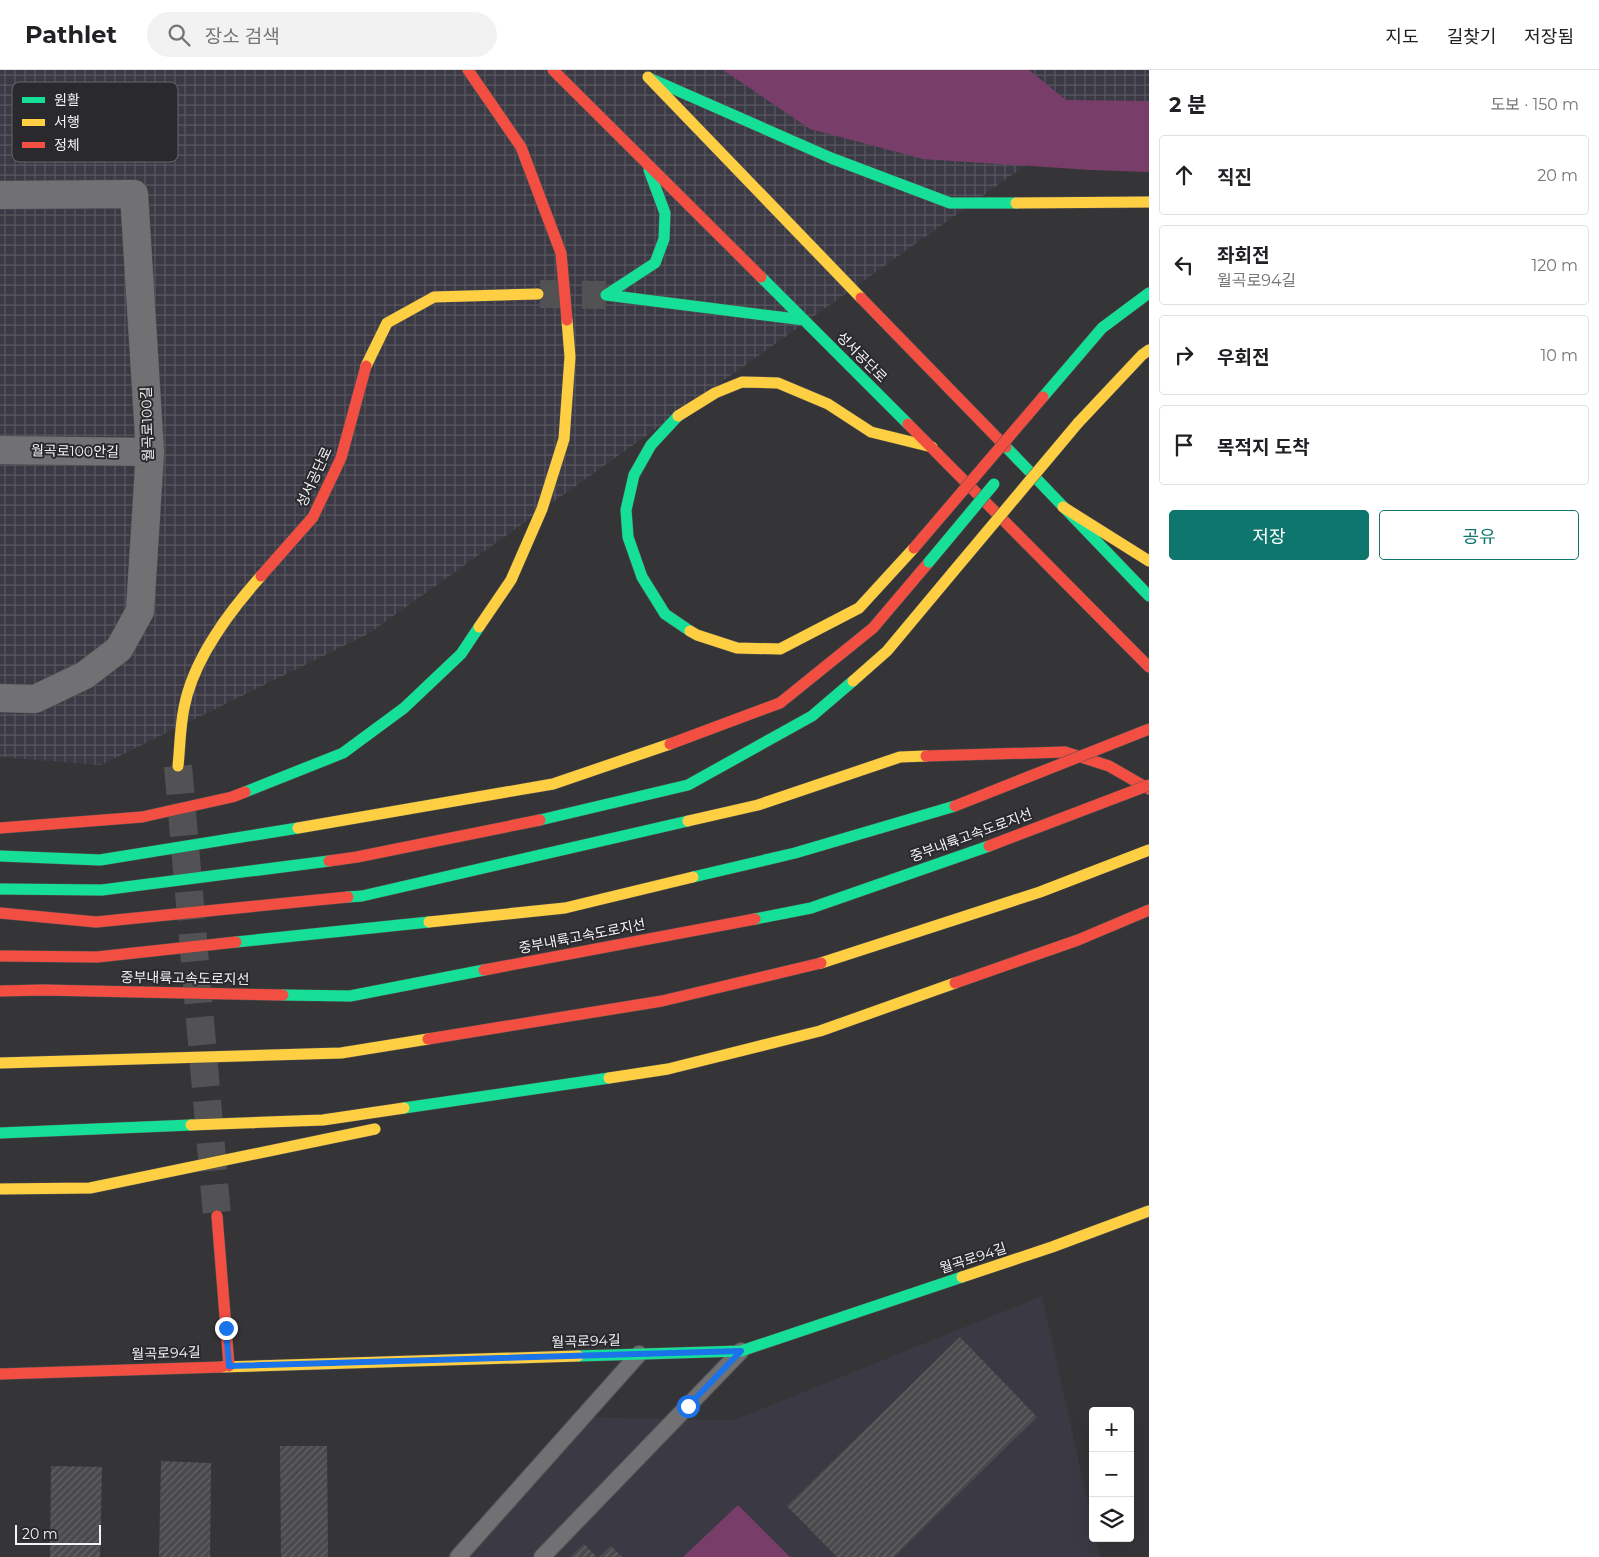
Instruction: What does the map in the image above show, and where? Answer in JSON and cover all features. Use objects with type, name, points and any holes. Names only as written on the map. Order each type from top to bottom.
[{"type":"main road","points":[[0,828],[142,817],[232,796],[343,753],[404,708],[461,654],[511,580],[542,509],[564,439],[570,357],[562,253],[521,147],[468,70]]},
{"type":"main road","name":"성서공단로","points":[[553,70],[646,160],[1149,667]]},
{"type":"main road","points":[[645,74],[831,158],[950,202],[1149,202]]},
{"type":"main road","points":[[645,74],[1149,596]]},
{"type":"main road","points":[[646,160],[665,213],[664,239],[655,263],[606,295],[804,320]]},
{"type":"main road","points":[[932,447],[871,432],[828,404],[778,383],[742,382],[715,393],[680,414],[674,420],[651,446],[634,475],[626,510],[628,537],[642,577],[665,614],[697,635],[737,648],[780,649],[859,608],[914,548],[1102,328],[1149,293]]},
{"type":"main road","name":"성서공단로","points":[[178,766],[184,707],[199,662],[234,606],[313,516],[341,458],[363,371],[388,324],[434,297],[538,294]]},
{"type":"main road","points":[[0,889],[102,890],[357,856],[567,815],[688,785],[812,716],[888,651],[1078,423],[1142,355],[1149,350]]},
{"type":"main road","points":[[1011,463],[1024,448]]},
{"type":"main road","points":[[0,856],[100,860],[336,822],[553,784],[646,754],[780,703],[873,628],[999,478]]},
{"type":"main road","points":[[1063,507],[1149,561]]},
{"type":"main road","points":[[0,956],[97,956],[565,908],[795,852],[955,806],[1149,730]]},
{"type":"main road","points":[[0,913],[96,922],[362,896],[758,805],[900,757],[1065,752],[1109,766],[1149,789]]},
{"type":"main road","name":"중부내륙고속도로지선","points":[[0,991],[43,990],[350,996],[811,908],[989,846],[1149,785]]},
{"type":"main road","points":[[0,1063],[341,1053],[662,1001],[819,964],[1040,892],[1149,850]]},
{"type":"main road","points":[[472,1109],[668,1069],[820,1031],[1078,940],[1149,910]]},
{"type":"main road","points":[[0,1133],[323,1120],[668,1069]]},
{"type":"main road","points":[[0,1189],[90,1188],[384,1128]]},
{"type":"main road","name":"월곡로94길","points":[[0,1374],[741,1351],[1052,1247],[1149,1211]]},
{"type":"main road","points":[[216,1216],[229,1366]]},
{"type":"street","name":"월곡로100길","points":[[0,196],[134,194],[150,452],[140,611],[119,649],[85,675],[35,699],[0,698]]},
{"type":"street","name":"월곡로100안길","points":[[0,450],[150,452]]},
{"type":"lane","points":[[542,1557],[741,1351]]},
{"type":"lane","points":[[458,1557],[639,1354]]},
{"type":"shaded area","points":[[0,70],[1149,70],[1149,148],[1050,148],[368,634],[101,765],[0,757]]},
{"type":"shaded area","points":[[723,70],[1029,70],[1066,100],[1149,101],[1149,172],[923,159],[810,129]]},
{"type":"shaded area","points":[[1042,1296],[1089,1508],[1089,1542],[1096,1542],[1100,1557],[446,1557],[574,1417],[734,1420]]},
{"type":"shaded area","points":[[738,1505],[790,1557],[683,1557]]},
{"type":"building","points":[[960,1337],[1037,1417],[894,1557],[837,1557],[787,1506]]},
{"type":"building","points":[[280,1446],[327,1446],[328,1557],[281,1557]]},
{"type":"building","points":[[161,1461],[211,1463],[210,1557],[159,1557]]},
{"type":"building","points":[[51,1466],[102,1467],[100,1557],[50,1557]]},
{"type":"building","points":[[584,1544],[597,1557],[570,1557]]},
{"type":"building","points":[[611,1546],[622,1557],[599,1557]]},
{"type":"tunnel","points":[[540,294],[606,295]]},
{"type":"tunnel","points":[[178,766],[217,1216]]},
{"type":"traffic: fast","points":[[649,78],[831,158],[950,203],[1016,203]]},
{"type":"traffic: fast","points":[[606,295],[655,263],[664,239],[665,213],[649,170]]},
{"type":"traffic: fast","points":[[761,277],[908,424]]},
{"type":"traffic: fast","points":[[1043,397],[1102,328],[1149,293]]},
{"type":"traffic: fast","points":[[606,295],[804,320]]},
{"type":"traffic: fast","points":[[678,416],[651,445],[634,475],[626,510],[628,537],[642,577],[665,614],[690,631]]},
{"type":"traffic: fast","points":[[1006,447],[1149,596]]},
{"type":"traffic: fast","points":[[929,562],[994,484]]},
{"type":"traffic: fast","points":[[245,792],[343,753],[404,708],[461,654],[479,627]]},
{"type":"traffic: fast","points":[[540,820],[688,785],[812,716],[853,681]]},
{"type":"traffic: fast","points":[[693,877],[795,853],[955,806]]},
{"type":"traffic: fast","points":[[348,897],[362,896],[688,821]]},
{"type":"traffic: fast","points":[[0,856],[100,860],[298,828]]},
{"type":"traffic: fast","points":[[755,919],[811,908],[989,846]]},
{"type":"traffic: fast","points":[[0,889],[102,890],[329,861]]},
{"type":"traffic: fast","points":[[236,942],[429,922]]},
{"type":"traffic: fast","points":[[283,995],[350,996],[484,970]]},
{"type":"traffic: fast","points":[[404,1108],[609,1078]]},
{"type":"traffic: fast","points":[[0,1133],[191,1125]]},
{"type":"traffic: fast","points":[[578,1356],[741,1351],[962,1277]]},
{"type":"traffic: slow","points":[[648,77],[861,298]]},
{"type":"traffic: slow","points":[[1016,203],[1149,202]]},
{"type":"traffic: slow","points":[[366,366],[387,323],[434,297],[538,294]]},
{"type":"traffic: slow","points":[[479,627],[511,580],[542,509],[564,439],[570,357],[567,320]]},
{"type":"traffic: slow","points":[[1078,423],[1142,355],[1149,350]]},
{"type":"traffic: slow","points":[[678,416],[715,393],[742,382],[778,383],[828,404],[871,432],[932,447]]},
{"type":"traffic: slow","points":[[953,572],[1078,423]]},
{"type":"traffic: slow","points":[[1063,507],[1149,561]]},
{"type":"traffic: slow","points":[[690,631],[737,648],[780,649],[859,608],[914,548]]},
{"type":"traffic: slow","points":[[853,681],[887,651],[953,572]]},
{"type":"traffic: slow","points":[[178,766],[183,715],[195,672],[214,637],[261,576]]},
{"type":"traffic: slow","points":[[298,828],[553,784],[670,744]]},
{"type":"traffic: slow","points":[[688,821],[758,805],[900,757],[926,756]]},
{"type":"traffic: slow","points":[[821,963],[1040,892],[1149,850]]},
{"type":"traffic: slow","points":[[429,922],[565,908],[693,877]]},
{"type":"traffic: slow","points":[[609,1078],[668,1069],[820,1031],[955,983]]},
{"type":"traffic: slow","points":[[0,1063],[341,1053],[428,1039]]},
{"type":"traffic: slow","points":[[191,1125],[323,1120],[404,1108]]},
{"type":"traffic: slow","points":[[0,1189],[90,1188],[375,1129]]},
{"type":"traffic: slow","points":[[962,1277],[1052,1247],[1149,1211]]},
{"type":"traffic: slow","points":[[222,1367],[578,1356]]},
{"type":"traffic: jam","points":[[468,70],[521,147],[561,253],[567,320]]},
{"type":"traffic: jam","points":[[553,70],[761,277]]},
{"type":"traffic: jam","points":[[861,298],[1006,447]]},
{"type":"traffic: jam","points":[[261,576],[313,517],[341,458],[366,366]]},
{"type":"traffic: jam","points":[[914,548],[1043,397]]},
{"type":"traffic: jam","points":[[908,424],[1149,667]]},
{"type":"traffic: jam","points":[[670,744],[780,703],[873,628],[929,562]]},
{"type":"traffic: jam","points":[[955,806],[1149,729]]},
{"type":"traffic: jam","points":[[926,756],[1065,752],[1109,766],[1149,789]]},
{"type":"traffic: jam","points":[[989,846],[1149,785]]},
{"type":"traffic: jam","points":[[0,828],[142,817],[232,797],[245,792]]},
{"type":"traffic: jam","points":[[329,861],[540,820]]},
{"type":"traffic: jam","points":[[0,913],[96,922],[348,897]]},
{"type":"traffic: jam","points":[[955,983],[1078,940],[1149,910]]},
{"type":"traffic: jam","points":[[484,970],[755,919]]},
{"type":"traffic: jam","points":[[0,956],[97,957],[236,942]]},
{"type":"traffic: jam","points":[[428,1039],[662,1001],[821,963]]},
{"type":"traffic: jam","points":[[0,991],[43,990],[283,995]]},
{"type":"traffic: jam","points":[[217,1216],[229,1366]]},
{"type":"traffic: jam","points":[[0,1374],[222,1367]]},
{"type":"route","points":[[226,1328],[229,1366],[741,1351],[688,1406]]}]
